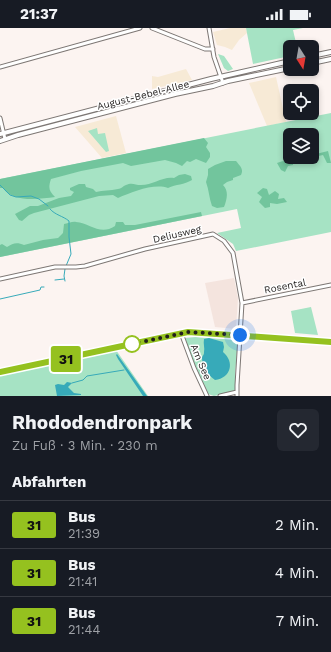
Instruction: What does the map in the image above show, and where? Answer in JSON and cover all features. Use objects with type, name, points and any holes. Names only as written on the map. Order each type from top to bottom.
[{"type":"street","points":[[0,67],[140,28]]},
{"type":"street","points":[[152,28],[205,49],[213,49]]},
{"type":"street","points":[[209,28],[213,49],[223,83]]},
{"type":"street","points":[[319,55],[331,52]]},
{"type":"street","points":[[319,62],[331,59]]},
{"type":"street","name":"August-Bebel-Allee","points":[[2,133],[283,63]]},
{"type":"street","name":"August-Bebel-Allee","points":[[0,141],[106,112],[283,70]]},
{"type":"street","points":[[0,118],[2,133],[5,139]]},
{"type":"street","name":"Deliusweg","points":[[0,279],[55,267],[85,266],[145,249],[213,234],[224,241],[233,252],[242,303],[237,394]]},
{"type":"street","name":"Rosental","points":[[242,303],[331,285]]},
{"type":"street","points":[[0,372],[181,333],[194,332],[331,342]]},
{"type":"street","name":"Am See","points":[[181,333],[194,368],[207,396]]},
{"type":"street","points":[[220,396],[237,394]]},
{"type":"shaded area","points":[[230,28],[246,28],[247,33],[239,40],[232,50],[217,45],[213,32]]},
{"type":"shaded area","points":[[186,69],[192,80],[152,89],[152,76],[158,77]]},
{"type":"shaded area","points":[[276,77],[283,108],[283,120],[286,120],[286,122],[267,126],[249,83]]},
{"type":"shaded area","points":[[116,116],[126,153],[102,158],[75,127]]},
{"type":"shaded area","points":[[234,278],[238,298],[236,329],[215,327],[205,283]]},
{"type":"green space","points":[[246,28],[303,28],[293,30],[295,40],[283,40],[283,58],[253,64]]},
{"type":"green space","points":[[218,54],[224,56],[233,69],[228,71],[224,68]]},
{"type":"green space","points":[[331,113],[331,232],[236,251],[233,244],[217,233],[241,228],[237,209],[0,257],[0,179],[296,120],[319,120],[319,115]]},
{"type":"green space","points":[[97,128],[98,134],[105,133],[109,151],[106,152],[88,131]]},
{"type":"green space","points":[[204,138],[208,143],[206,147],[210,153],[210,157],[206,163],[196,159],[190,162],[187,161],[182,166],[165,160],[131,166],[123,163],[81,171],[51,179],[50,189],[51,193],[55,197],[49,198],[20,198],[7,193],[3,188],[0,188],[0,179]]},
{"type":"green space","points":[[328,151],[331,163],[327,163],[323,155],[319,156],[319,153]]},
{"type":"green space","points":[[226,161],[236,161],[241,168],[242,173],[223,185],[227,192],[226,201],[224,207],[217,208],[212,206],[206,182],[208,169]]},
{"type":"green space","points":[[283,161],[283,164],[293,165],[288,166],[285,172],[281,170],[277,163]]},
{"type":"green space","points":[[185,174],[191,176],[192,180],[168,188],[150,187],[118,198],[113,195],[99,196],[34,213],[22,221],[19,220],[15,214],[30,206],[38,206],[59,198],[71,196],[74,192],[70,190],[70,188],[79,184],[85,184],[86,187],[93,189],[96,192],[119,189],[130,184],[150,184],[166,178],[174,178]]},
{"type":"green space","points":[[263,188],[267,189],[269,195],[275,191],[279,194],[278,199],[284,198],[287,202],[277,204],[270,203],[270,207],[265,208],[259,202],[262,197],[257,193]]},
{"type":"green space","points":[[201,212],[202,216],[0,257],[0,245],[2,244],[7,247],[15,243],[24,245],[58,238],[63,233],[64,224],[72,222],[105,230],[115,226],[116,222],[123,222],[125,225],[135,225]]},
{"type":"green space","points":[[311,307],[318,335],[295,333],[291,311]]},
{"type":"green space","points":[[196,337],[238,340],[235,374],[236,391],[214,396],[208,394],[195,367],[185,338]]},
{"type":"green space","points":[[116,350],[148,396],[0,396],[0,374]]},
{"type":"water","points":[[209,338],[223,342],[223,352],[229,360],[230,369],[225,376],[220,379],[215,380],[210,376],[203,365],[202,358],[204,354],[204,339]]},
{"type":"water","points":[[117,354],[147,396],[143,396],[118,359]]},
{"type":"water","points":[[67,382],[72,383],[68,387],[74,393],[81,395],[57,396],[55,385],[64,385]]},
{"type":"waterway","points":[[0,185],[10,195],[16,197],[31,196],[39,199],[48,206]]},
{"type":"waterway","points":[[50,209],[54,213],[69,221],[71,254],[66,266]]},
{"type":"waterway","points":[[65,269],[65,281]]},
{"type":"waterway","points":[[55,280],[64,279]]},
{"type":"waterway","points":[[0,299],[40,290],[41,287],[44,287]]},
{"type":"waterway","points":[[72,383],[83,380],[87,376],[124,370]]},
{"type":"bus line","name":"31","points":[[0,372],[188,332],[331,342]]},
{"type":"route","points":[[132,344],[188,332],[240,335]]}]
